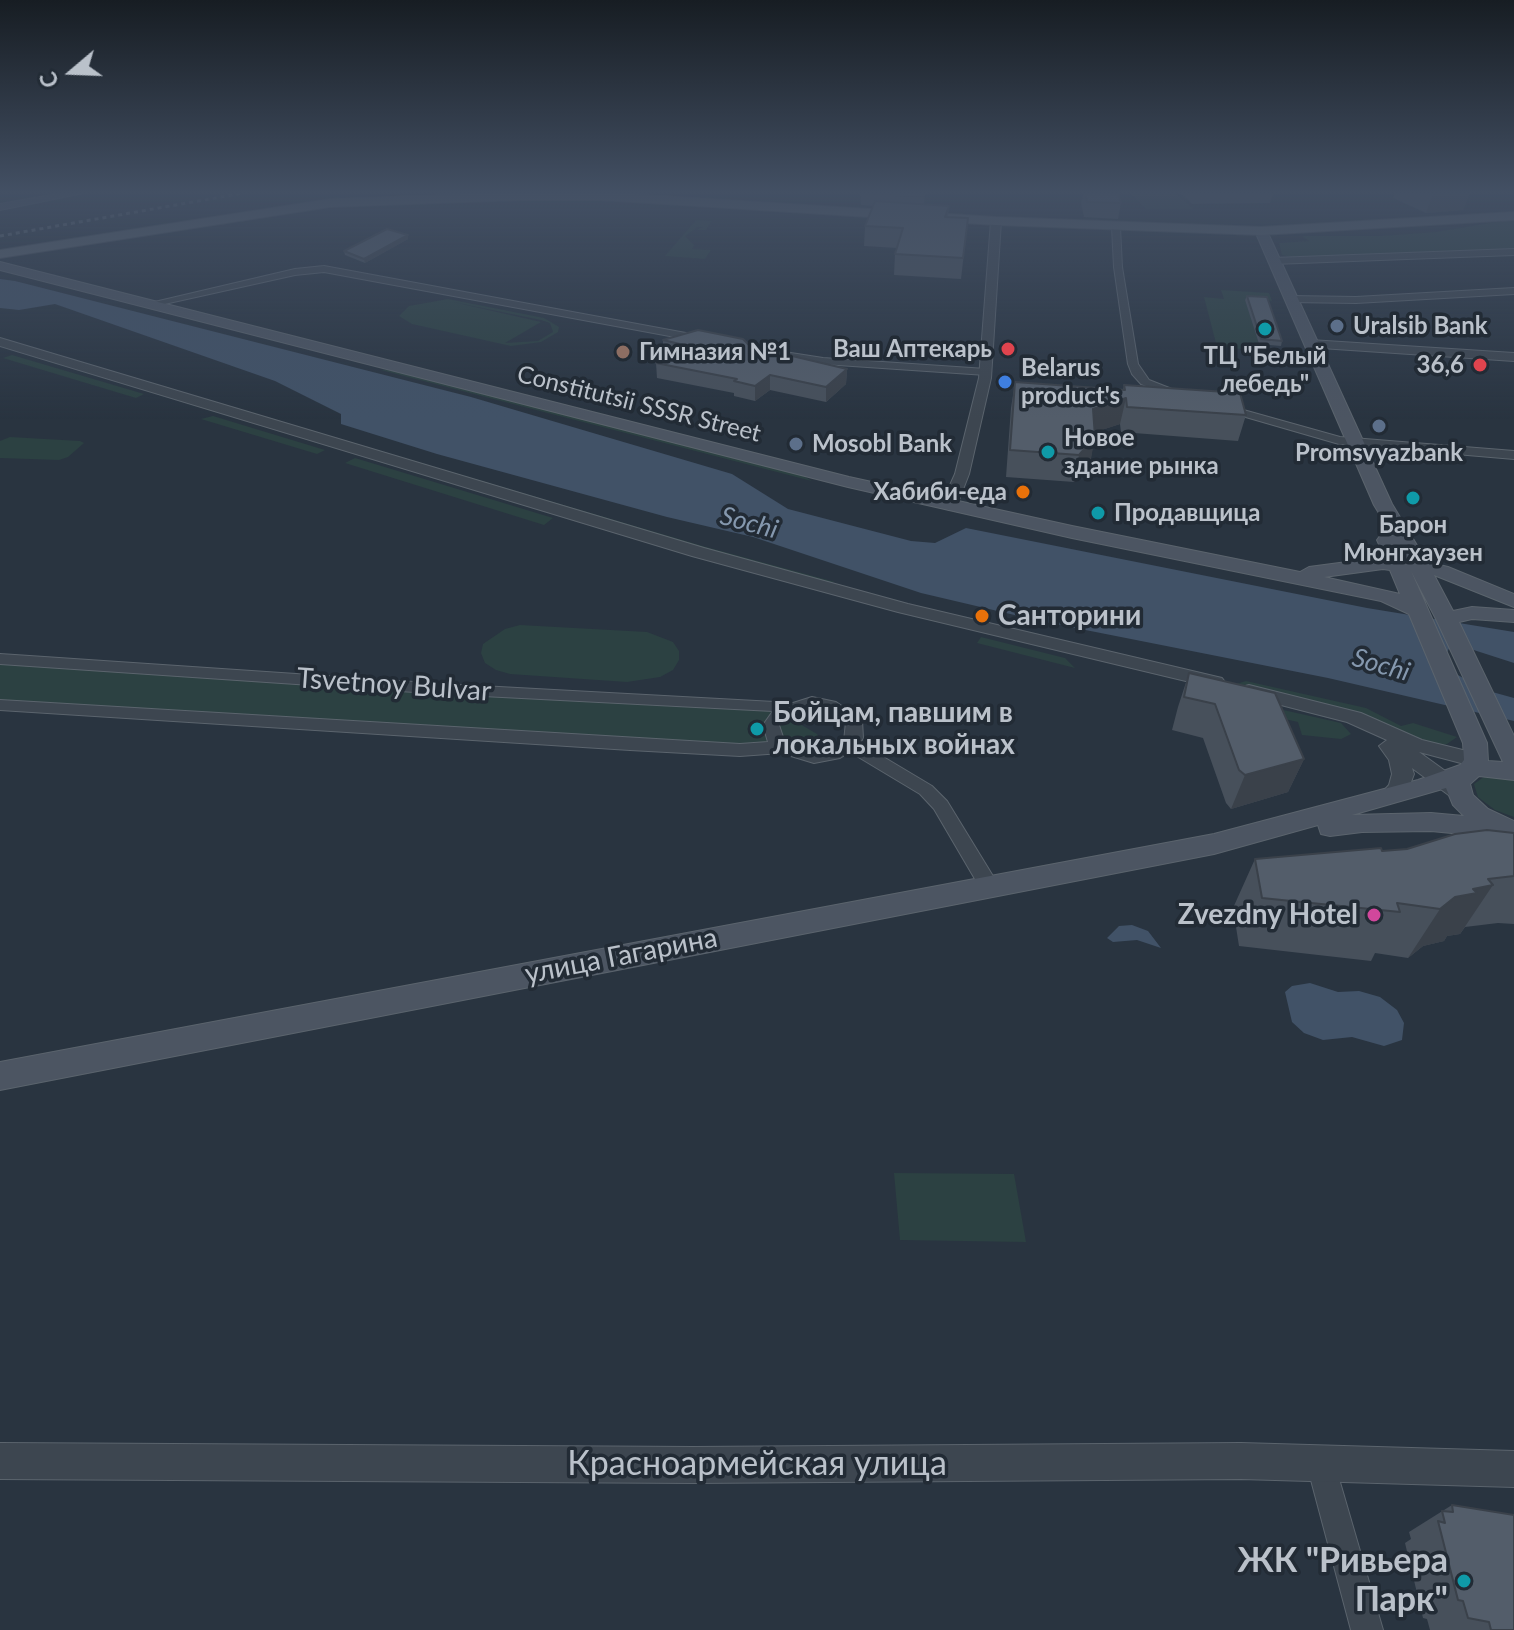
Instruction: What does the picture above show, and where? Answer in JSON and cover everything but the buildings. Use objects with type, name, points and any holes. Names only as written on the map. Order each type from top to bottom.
[{"type":"main road","name":"Constitutsii SSSR Street","points":[[12,267],[635,430],[949,505],[1270,571]]},
{"type":"main road","points":[[1276,267],[1383,505],[1408,565],[1420,613],[1475,743],[1462,775],[1479,815],[1514,830]]},
{"type":"main road","points":[[1270,571],[1318,573],[1383,563],[1408,565],[1441,571],[1514,601]]},
{"type":"main road","points":[[1243,838],[1462,775],[1510,767],[1501,738],[1447,619],[1408,565]]},
{"type":"main road","points":[[1270,571],[1387,596],[1420,613]]},
{"type":"main road","points":[[1447,619],[1472,613],[1514,616]]},
{"type":"main road","points":[[1243,838],[1392,821],[1470,824],[1514,830]]},
{"type":"main road","name":"улица Гагарина","points":[[0,1076],[1243,838]]},
{"type":"street","points":[[949,505],[962,474],[986,372],[992,267]]},
{"type":"street","points":[[1119,267],[1137,374],[1145,382],[1188,398]]},
{"type":"street","points":[[151,304],[295,272],[324,269],[720,342]]},
{"type":"street","points":[[1290,299],[1343,300],[1514,291]]},
{"type":"street","points":[[0,342],[364,454],[713,556],[904,608],[1359,718],[1400,739],[1433,750],[1462,775]]},
{"type":"street","points":[[1310,344],[1514,357]]},
{"type":"street","points":[[758,350],[823,361],[986,372]]},
{"type":"street","points":[[1203,402],[1355,442],[1514,455]]},
{"type":"street","name":"Tsvetnoy Bulvar","points":[[0,659],[789,707]]},
{"type":"street","points":[[825,703],[847,713],[857,729],[850,745],[834,754],[814,757],[782,747],[771,733],[771,725],[789,707],[825,703]]},
{"type":"street","name":"Tsvetnoy Bulvar","points":[[0,705],[630,745],[740,750],[782,747]]},
{"type":"street","points":[[1359,718],[1462,775]]},
{"type":"street","points":[[1359,718],[1399,759],[1402,784],[1390,796]]},
{"type":"street","points":[[1433,750],[1455,743],[1467,730]]},
{"type":"street","points":[[850,745],[926,790],[941,805],[989,886]]},
{"type":"street","name":"Красноармейская улица","points":[[0,1461],[735,1465],[1241,1461],[1514,1469]]},
{"type":"street","points":[[1321,1465],[1367,1630]]},
{"type":"green space","points":[[1221,290],[1269,293],[1272,301],[1245,299],[1259,344],[1252,344],[1254,350],[1217,347],[1204,297],[1224,299]]},
{"type":"green space","points":[[448,299],[544,318],[559,327],[558,332],[541,342],[511,346],[412,324],[399,316],[409,306]],"holes":[[[453,302],[550,323],[553,332],[538,341],[505,343],[541,322]]]},
{"type":"green space","points":[[12,355],[144,394],[136,398],[3,358]]},
{"type":"green space","points":[[390,369],[800,474],[812,481],[381,370]]},
{"type":"green space","points":[[213,416],[325,450],[317,454],[201,419]]},
{"type":"green space","points":[[10,437],[84,443],[68,457],[59,460],[0,458],[0,441]]},
{"type":"green space","points":[[377,450],[706,547],[835,582],[761,565]]},
{"type":"green space","points":[[355,458],[553,518],[544,525],[345,463]]},
{"type":"green space","points":[[520,625],[647,632],[673,642],[679,651],[679,660],[673,670],[660,677],[627,682],[510,674],[485,663],[481,653],[483,644],[505,629]]},
{"type":"green space","points":[[981,637],[1065,658],[1075,668],[977,643]]},
{"type":"green space","points":[[0,659],[789,707],[776,717],[782,747],[0,705]]},
{"type":"green space","points":[[1246,681],[1366,708],[1401,726],[1413,723],[1457,737],[1447,744],[1433,747],[1350,710],[1236,684]]},
{"type":"green space","points":[[1208,693],[1341,723],[1351,734],[1341,739],[1302,735],[1298,722],[1201,700]]},
{"type":"green space","points":[[781,720],[800,724],[817,734],[828,751],[797,750],[781,739],[778,725]]},
{"type":"green space","points":[[1485,776],[1514,779],[1514,817],[1495,810],[1478,797],[1474,784]]},
{"type":"green space","points":[[894,1173],[1014,1174],[1026,1242],[900,1240]]},
{"type":"water","name":"Sochi","points":[[0,279],[471,397],[732,474],[788,509],[911,541],[935,543],[966,528],[1367,608],[1514,632],[1514,663],[1452,643],[1444,658],[1456,674],[1485,690],[1514,698],[1514,721],[1328,678],[1040,621],[921,593],[753,537],[667,517],[437,454],[341,424],[341,414],[275,381],[55,304],[19,310],[0,308]]},
{"type":"water","points":[[1132,925],[1148,931],[1161,948],[1137,940],[1113,942],[1107,938],[1119,926]]},
{"type":"water","points":[[1310,983],[1338,992],[1359,991],[1380,997],[1397,1010],[1404,1023],[1402,1040],[1384,1046],[1352,1037],[1323,1040],[1304,1033],[1292,1022],[1285,992],[1292,986]]},
{"type":"place","name":"Uralsib Bank","points":[[1337,326]]},
{"type":"place","name":"ТЦ \"Белый лебедь\"","points":[[1265,329]]},
{"type":"place","name":"Ваш Аптекарь","points":[[1008,349]]},
{"type":"place","name":"Гимназия №1","points":[[623,352]]},
{"type":"place","name":"36,6","points":[[1480,365]]},
{"type":"place","name":"Belarus product's","points":[[1005,382]]},
{"type":"place","name":"Promsvyazbank","points":[[1379,426]]},
{"type":"place","name":"Mosobl Bank","points":[[796,444]]},
{"type":"place","name":"Новое здание рынка","points":[[1048,452]]},
{"type":"place","name":"Хабиби-еда","points":[[1023,492]]},
{"type":"place","name":"Барон Мюнгхаузен","points":[[1413,498]]},
{"type":"place","name":"Продавщица","points":[[1098,513]]},
{"type":"place","name":"Санторини","points":[[982,616]]},
{"type":"place","name":"Бойцам, павшим в локальных войнах","points":[[757,729]]},
{"type":"place","name":"Zvezdny Hotel","points":[[1374,915]]},
{"type":"place","name":"ЖК \"Ривьера Парк\"","points":[[1464,1581]]}]
